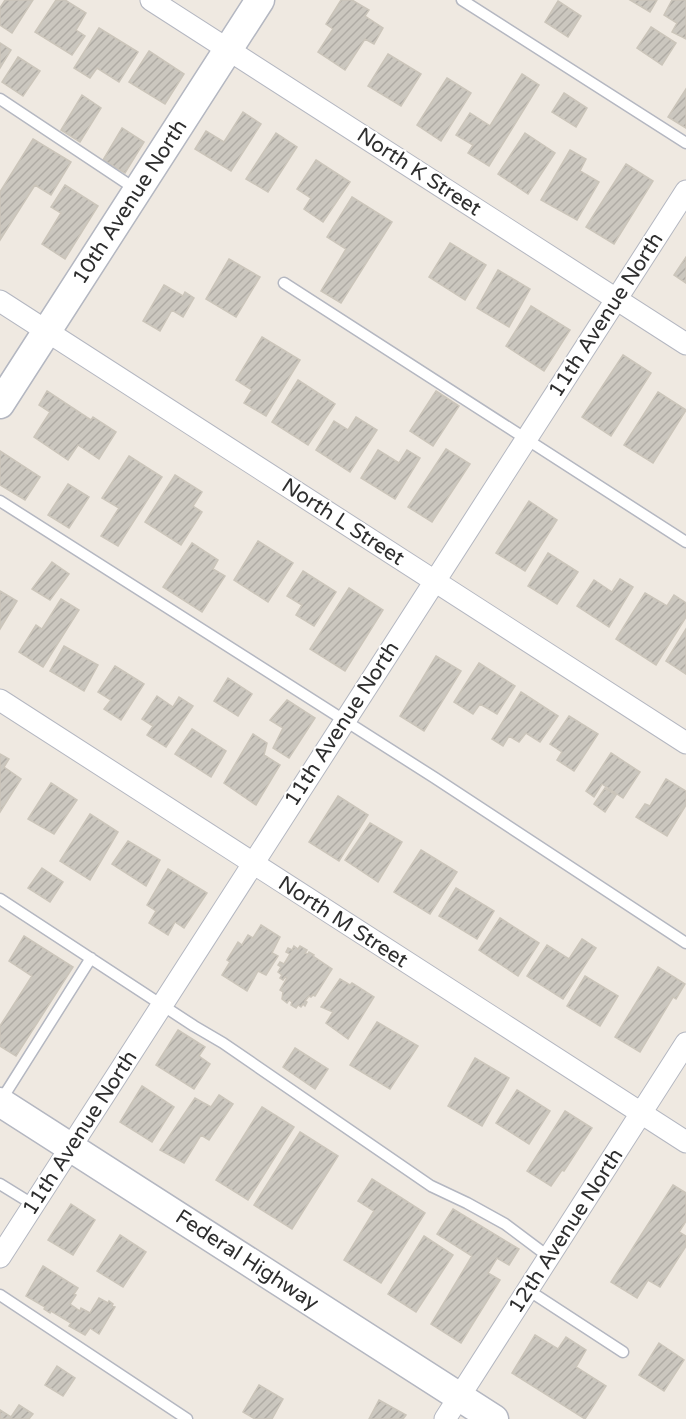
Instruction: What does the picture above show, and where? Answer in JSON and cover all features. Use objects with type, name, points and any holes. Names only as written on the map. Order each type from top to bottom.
[{"type":"main road","name":"10th Avenue North","points":[[0,404],[260,0]]},
{"type":"main road","name":"Federal Highway","points":[[0,1102],[71,1147],[453,1408],[494,1419]]},
{"type":"street","name":"North K Street","points":[[151,0],[686,344]]},
{"type":"street","name":"11th Avenue North","points":[[0,1257],[686,191]]},
{"type":"street","name":"North L Street","points":[[0,301],[686,743]]},
{"type":"street","name":"North M Street","points":[[0,700],[686,1142]]},
{"type":"street","name":"12th Avenue North","points":[[453,1408],[686,1043]]},
{"type":"lane","points":[[462,0],[686,143]]},
{"type":"lane","points":[[0,99],[137,190]]},
{"type":"lane","points":[[284,283],[686,542]]},
{"type":"lane","points":[[0,501],[435,778],[686,943]]},
{"type":"lane","points":[[0,899],[223,1043],[430,1186],[505,1224],[549,1257]]},
{"type":"lane","points":[[0,1102],[91,958]]},
{"type":"lane","points":[[0,1184],[34,1205]]},
{"type":"lane","points":[[528,1290],[623,1352]]},
{"type":"lane","points":[[0,1295],[187,1419]]},
{"type":"building","points":[[5,0],[33,0],[12,33],[0,25],[0,8]]},
{"type":"building","points":[[56,0],[65,0],[86,13],[76,30],[85,36],[72,55],[35,32]]},
{"type":"building","points":[[341,0],[352,0],[369,10],[365,16],[383,28],[374,44],[365,39],[345,70],[318,52],[333,29],[326,24]]},
{"type":"building","points":[[630,0],[657,0],[650,12]]},
{"type":"building","points":[[672,0],[686,0],[686,39],[672,32],[677,23],[664,15]]},
{"type":"building","points":[[558,1],[581,16],[568,37],[545,22]]},
{"type":"building","points":[[651,27],[676,43],[662,65],[637,48]]},
{"type":"building","points":[[99,28],[138,52],[119,82],[97,68],[90,78],[74,68]]},
{"type":"building","points":[[0,43],[11,50],[0,68]]},
{"type":"building","points":[[149,51],[184,74],[165,104],[129,82]]},
{"type":"building","points":[[388,54],[421,74],[401,106],[368,86]]},
{"type":"building","points":[[18,57],[40,71],[23,96],[2,82]]},
{"type":"building","points":[[522,74],[539,85],[489,166],[468,153],[473,145],[456,135],[470,113],[490,126]]},
{"type":"building","points":[[447,78],[471,93],[441,141],[417,125]]},
{"type":"building","points":[[686,89],[686,128],[668,117]]},
{"type":"building","points":[[564,93],[587,108],[576,127],[552,112]]},
{"type":"building","points":[[82,95],[101,108],[80,142],[61,130]]},
{"type":"building","points":[[243,112],[261,124],[231,171],[195,149],[206,131],[224,142]]},
{"type":"building","points":[[122,128],[144,142],[125,173],[103,160]]},
{"type":"building","points":[[276,133],[297,147],[268,192],[246,179]]},
{"type":"building","points":[[525,133],[555,153],[528,194],[498,174]]},
{"type":"building","points":[[33,139],[71,162],[51,195],[35,185],[0,240],[0,192]]},
{"type":"building","points":[[570,150],[586,159],[580,171],[599,182],[577,220],[541,200]]},
{"type":"building","points":[[316,160],[350,182],[323,222],[304,209],[311,198],[297,189]]},
{"type":"building","points":[[626,164],[653,181],[614,244],[586,227]]},
{"type":"building","points":[[65,185],[98,206],[65,259],[42,244],[61,213],[51,207]]},
{"type":"building","points":[[352,197],[392,222],[341,303],[321,291],[346,249],[327,237]]},
{"type":"building","points":[[450,243],[486,265],[465,300],[429,277]]},
{"type":"building","points":[[686,257],[686,283],[674,275]]},
{"type":"building","points":[[229,259],[260,277],[236,317],[206,299]]},
{"type":"building","points":[[498,270],[530,289],[509,327],[477,308]]},
{"type":"building","points":[[164,285],[183,296],[185,292],[194,298],[183,317],[172,310],[160,331],[143,321]]},
{"type":"building","points":[[531,306],[570,330],[544,371],[506,346]]},
{"type":"building","points":[[262,337],[300,360],[266,416],[244,403],[252,390],[236,380]]},
{"type":"building","points":[[623,355],[651,373],[611,436],[582,417]]},
{"type":"building","points":[[298,380],[335,404],[308,445],[272,422]]},
{"type":"building","points":[[47,391],[91,420],[93,417],[116,432],[99,459],[78,445],[68,460],[34,437],[50,412],[39,405]]},
{"type":"building","points":[[436,391],[459,406],[433,446],[410,431]]},
{"type":"building","points":[[658,392],[686,410],[653,463],[624,445]]},
{"type":"building","points":[[356,417],[377,430],[350,472],[316,450],[334,421],[348,430]]},
{"type":"building","points":[[446,449],[470,464],[432,522],[408,507]]},
{"type":"building","points":[[378,450],[399,463],[407,450],[420,458],[395,499],[361,478]]},
{"type":"building","points":[[0,451],[40,477],[25,500],[0,485]]},
{"type":"building","points":[[129,456],[162,477],[118,546],[101,536],[119,508],[102,498]]},
{"type":"building","points":[[175,475],[202,492],[193,506],[202,512],[181,545],[145,522]]},
{"type":"building","points":[[68,484],[89,497],[69,528],[48,515]]},
{"type":"building","points":[[529,501],[557,520],[525,571],[496,553]]},
{"type":"building","points":[[258,541],[293,563],[268,602],[234,580]]},
{"type":"building","points":[[192,543],[218,560],[213,569],[225,576],[202,612],[163,587]]},
{"type":"building","points":[[548,553],[578,572],[557,604],[528,586]]},
{"type":"building","points":[[52,562],[69,574],[50,600],[32,589]]},
{"type":"building","points":[[303,571],[336,592],[314,626],[296,615],[302,605],[287,596]]},
{"type":"building","points":[[620,579],[633,587],[609,627],[577,606],[594,580],[612,592]]},
{"type":"building","points":[[349,588],[383,610],[345,671],[310,649]]},
{"type":"building","points":[[0,591],[17,601],[0,629]]},
{"type":"building","points":[[645,593],[667,606],[674,595],[686,603],[686,617],[656,665],[616,639]]},
{"type":"building","points":[[61,599],[79,610],[43,667],[19,652],[36,625],[42,629]]},
{"type":"building","points":[[686,629],[686,674],[666,661]]},
{"type":"building","points":[[64,646],[98,665],[84,691],[50,671]]},
{"type":"building","points":[[436,656],[461,671],[424,731],[400,716]]},
{"type":"building","points":[[479,663],[515,686],[497,714],[480,704],[473,714],[454,702]]},
{"type":"building","points":[[115,666],[144,684],[121,720],[104,709],[111,700],[98,692]]},
{"type":"building","points":[[228,678],[252,694],[238,716],[214,701]]},
{"type":"building","points":[[521,692],[558,716],[540,742],[526,733],[519,742],[509,736],[503,746],[492,739]]},
{"type":"building","points":[[157,696],[173,707],[179,697],[193,706],[166,747],[147,735],[153,726],[142,719]]},
{"type":"building","points":[[287,700],[315,718],[289,758],[273,748],[283,728],[270,720]]},
{"type":"building","points":[[569,716],[598,734],[574,771],[557,760],[562,752],[550,744]]},
{"type":"building","points":[[192,729],[226,751],[211,777],[175,754]]},
{"type":"building","points":[[253,734],[267,743],[264,755],[280,765],[256,805],[224,783]]},
{"type":"building","points":[[611,753],[640,772],[623,798],[602,784],[594,797],[586,791]]},
{"type":"building","points":[[0,754],[9,759],[4,767],[21,779],[0,812]]},
{"type":"building","points":[[666,779],[686,791],[686,805],[667,836],[636,817],[645,804],[650,806]]},
{"type":"building","points":[[51,783],[77,800],[54,834],[28,819]]},
{"type":"building","points":[[605,788],[616,795],[605,812],[594,804]]},
{"type":"building","points":[[338,796],[368,815],[339,861],[309,842]]},
{"type":"building","points":[[90,814],[118,832],[90,880],[60,861]]},
{"type":"building","points":[[370,823],[402,842],[378,882],[345,860]]},
{"type":"building","points":[[128,841],[160,860],[146,886],[112,864]]},
{"type":"building","points":[[421,850],[457,872],[430,914],[394,892]]},
{"type":"building","points":[[42,868],[63,882],[50,902],[28,888]]},
{"type":"building","points":[[168,869],[207,893],[184,928],[175,922],[168,935],[149,923],[156,911],[147,905]]},
{"type":"building","points":[[456,888],[494,911],[477,939],[439,916]]},
{"type":"building","points":[[500,918],[539,943],[518,976],[479,950]]},
{"type":"building","points":[[261,925],[280,937],[272,953],[278,956],[266,975],[258,971],[247,991],[222,975],[230,962],[227,960],[238,942],[242,945],[248,935],[253,938]]},
{"type":"building","points":[[24,936],[73,967],[16,1056],[0,1046],[0,1026],[32,976],[9,961]]},
{"type":"building","points":[[582,939],[596,948],[563,999],[527,976],[547,945],[569,959]]},
{"type":"building","points":[[294,946],[307,950],[305,953],[309,952],[332,969],[315,996],[309,996],[305,1001],[307,1002],[305,1006],[298,1005],[296,1008],[289,1000],[287,1003],[282,999],[283,992],[280,990],[287,978],[283,980],[280,978],[282,975],[278,972],[281,967],[278,965],[280,962],[284,964],[290,954],[286,952],[288,948],[292,950]]},
{"type":"building","points":[[658,967],[685,984],[676,999],[673,997],[640,1052],[615,1037]]},
{"type":"building","points":[[585,976],[618,996],[600,1026],[567,1006]]},
{"type":"building","points":[[340,979],[350,985],[352,983],[374,997],[348,1039],[326,1023],[333,1012],[321,1007]]},
{"type":"building","points":[[377,1022],[418,1046],[390,1089],[350,1065]]},
{"type":"building","points":[[178,1030],[205,1047],[199,1056],[210,1064],[194,1089],[156,1065]]},
{"type":"building","points":[[295,1048],[328,1069],[315,1089],[283,1067]]},
{"type":"building","points":[[475,1058],[509,1078],[482,1126],[448,1106]]},
{"type":"building","points":[[142,1086],[174,1107],[152,1142],[120,1122]]},
{"type":"building","points":[[517,1090],[550,1111],[529,1144],[496,1123]]},
{"type":"building","points":[[219,1095],[233,1104],[209,1140],[201,1135],[184,1163],[160,1150],[195,1098],[211,1107]]},
{"type":"building","points":[[262,1107],[294,1127],[248,1200],[216,1180]]},
{"type":"building","points":[[565,1111],[592,1128],[564,1171],[562,1170],[551,1186],[527,1171]]},
{"type":"building","points":[[300,1132],[338,1156],[292,1229],[254,1205]]},
{"type":"building","points":[[372,1179],[425,1213],[381,1283],[344,1260],[374,1211],[358,1201]]},
{"type":"building","points":[[673,1185],[686,1193],[686,1221],[679,1232],[686,1236],[686,1246],[660,1287],[648,1280],[637,1298],[611,1282]]},
{"type":"building","points":[[71,1204],[95,1220],[73,1255],[48,1240]]},
{"type":"building","points":[[453,1209],[519,1249],[509,1265],[497,1258],[488,1273],[500,1280],[461,1343],[431,1324],[472,1256],[437,1234]]},
{"type":"building","points":[[120,1235],[146,1252],[123,1287],[97,1271]]},
{"type":"building","points":[[424,1236],[453,1255],[416,1312],[388,1294]]},
{"type":"building","points":[[43,1266],[78,1288],[70,1304],[80,1311],[81,1308],[90,1313],[99,1298],[113,1304],[112,1306],[115,1307],[99,1334],[90,1328],[85,1335],[69,1326],[71,1323],[51,1311],[50,1313],[44,1309],[45,1307],[26,1296]]},
{"type":"building","points":[[535,1335],[558,1349],[566,1337],[586,1350],[576,1367],[606,1386],[585,1419],[512,1373]]},
{"type":"building","points":[[659,1343],[684,1360],[664,1391],[639,1375]]},
{"type":"building","points":[[57,1366],[75,1378],[63,1396],[45,1385]]},
{"type":"building","points":[[259,1385],[283,1399],[272,1419],[255,1419],[243,1412]]},
{"type":"building","points":[[379,1400],[406,1415],[403,1419],[369,1419]]},
{"type":"building","points":[[19,1405],[33,1414],[29,1419],[0,1419],[0,1410],[11,1417]]}]
